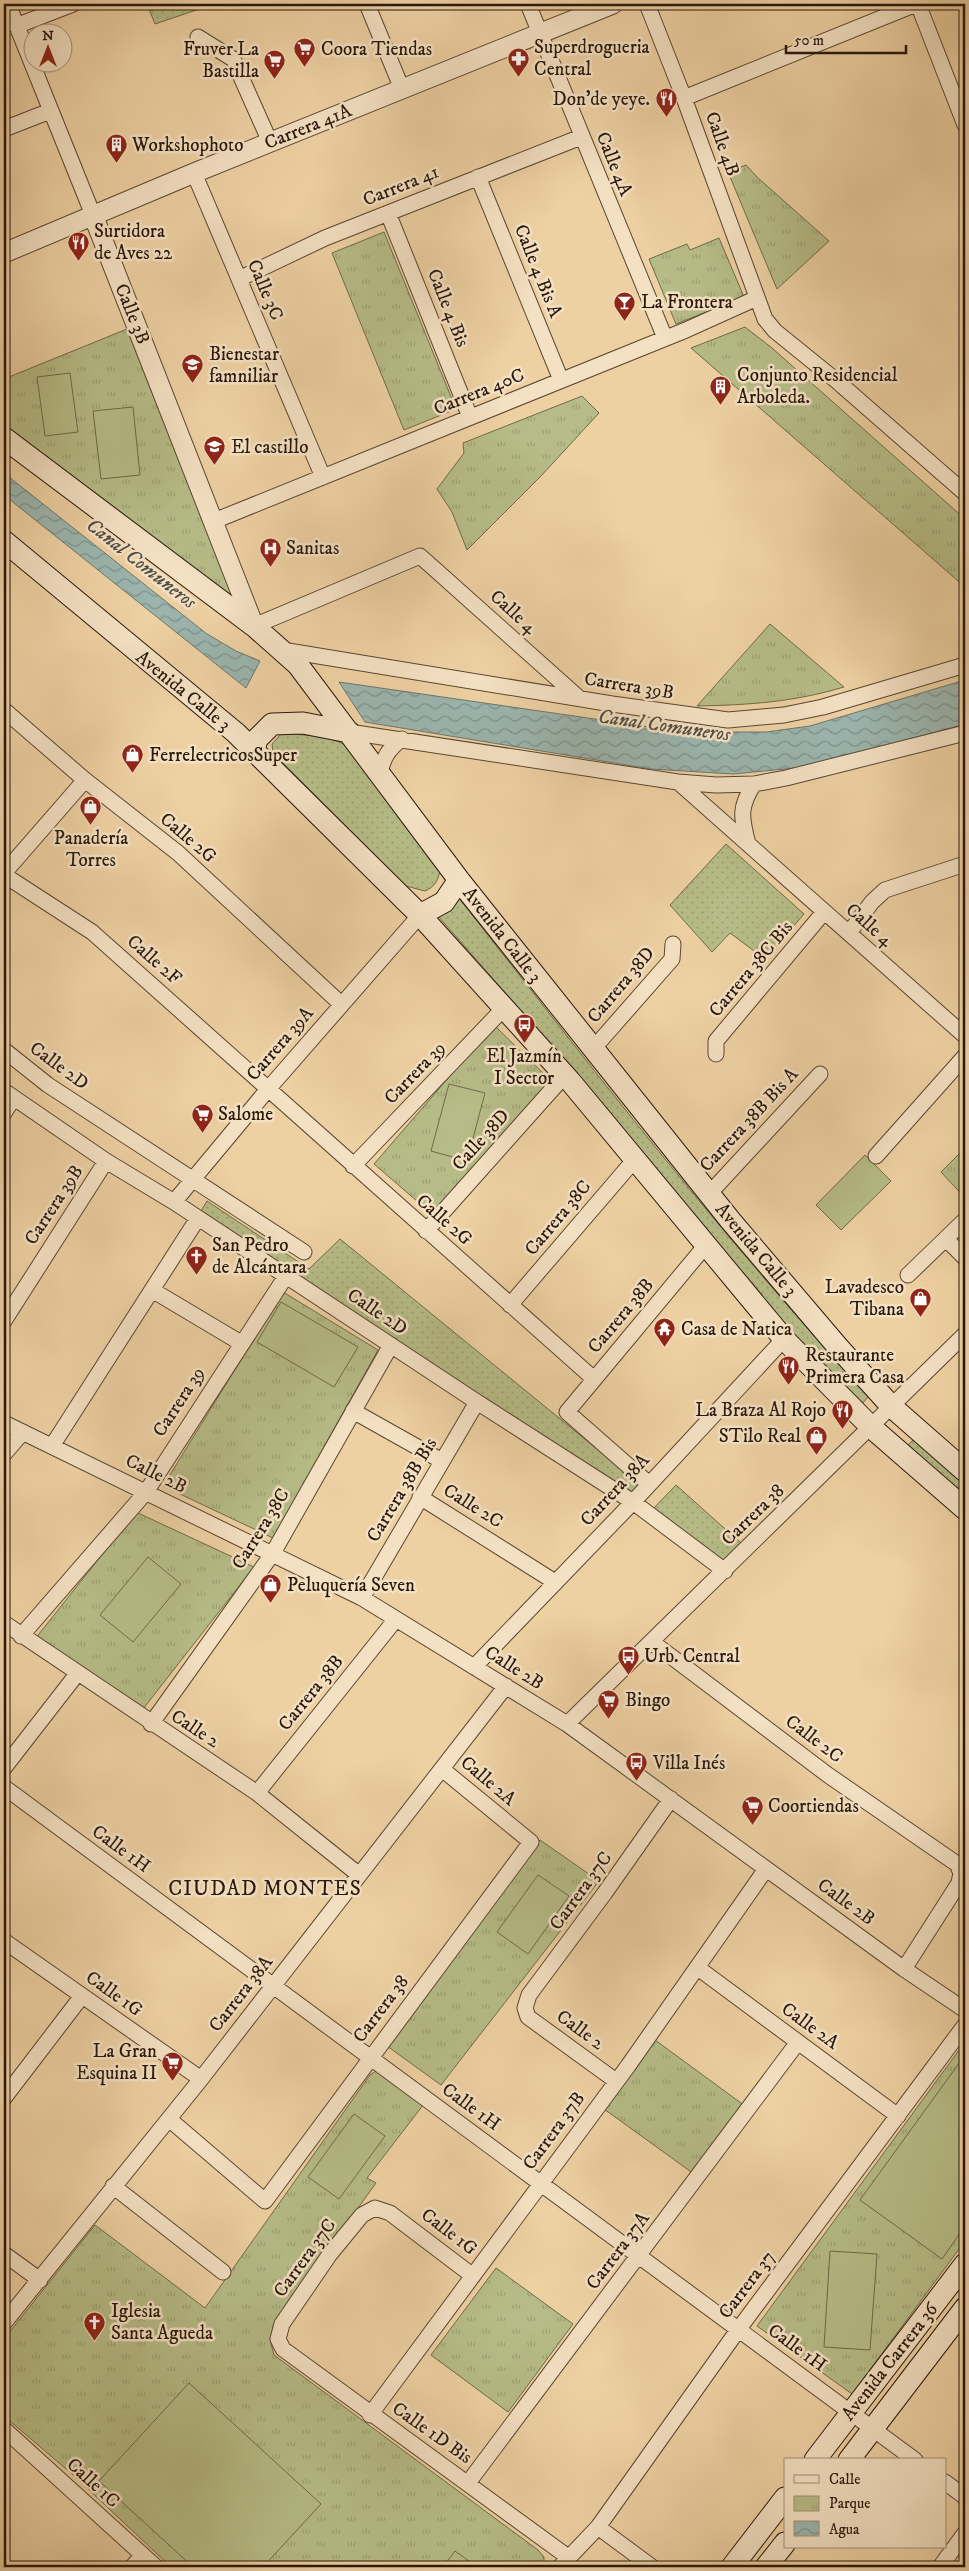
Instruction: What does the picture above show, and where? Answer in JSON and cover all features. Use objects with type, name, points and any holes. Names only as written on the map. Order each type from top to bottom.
[{"type":"main road","name":"Avenida Calle 3","points":[[4,438],[254,626],[309,677],[459,880],[709,1194],[838,1348],[892,1407],[965,1471]]},
{"type":"main road","name":"Avenida Calle 3","points":[[4,541],[254,751],[420,915],[565,1075],[636,1158],[784,1339],[872,1428],[965,1509]]},
{"type":"main road","points":[[254,751],[257,739],[272,724],[303,723],[349,732]]},
{"type":"main road","points":[[420,915],[444,902],[459,880]]},
{"type":"main road","name":"Avenida Carrera 36","points":[[817,2458],[965,2264]]},
{"type":"main road","name":"Avenida Carrera 36","points":[[851,2458],[965,2308]]},
{"type":"main road","points":[[732,2567],[784,2499]]},
{"type":"main road","points":[[766,2567],[784,2543]]},
{"type":"street","name":"Calle 3B","points":[[8,4],[94,215],[254,626]]},
{"type":"street","points":[[16,26],[73,4]]},
{"type":"street","points":[[367,4],[402,89]]},
{"type":"street","name":"Calle 4A","points":[[528,4],[665,338]]},
{"type":"street","name":"Carrera 41A","points":[[4,253],[194,173],[613,4]]},
{"type":"street","name":"Calle 4B","points":[[647,4],[684,98],[757,298]]},
{"type":"street","points":[[684,98],[917,4],[965,126]]},
{"type":"street","points":[[198,37],[233,59],[270,142]]},
{"type":"street","points":[[4,129],[50,111]]},
{"type":"street","name":"Carrera 41","points":[[239,279],[325,238],[581,136]]},
{"type":"street","name":"Calle 3C","points":[[194,173],[323,477]]},
{"type":"street","name":"Calle 4 Bis A","points":[[478,177],[561,380]]},
{"type":"street","name":"Calle 4 Bis","points":[[388,213],[470,417]]},
{"type":"street","points":[[757,298],[765,319],[775,331],[838,382],[965,493]]},
{"type":"street","name":"Carrera 40C","points":[[214,521],[665,338],[757,298]]},
{"type":"street","name":"Calle 4","points":[[254,626],[420,556],[579,699]]},
{"type":"street","name":"Carrera 39B","points":[[282,650],[710,719],[748,720],[823,707],[965,666]]},
{"type":"street","name":"Calle 2G","points":[[4,710],[85,780],[178,854],[341,1004]]},
{"type":"street","points":[[349,732],[678,782],[716,786],[754,784],[786,778],[965,733]]},
{"type":"street","points":[[380,773],[389,750],[402,740]]},
{"type":"street","points":[[4,874],[85,780]]},
{"type":"street","name":"Calle 4","points":[[678,782],[965,1036]]},
{"type":"street","points":[[748,844],[742,822],[742,809],[746,797],[754,784]]},
{"type":"street","points":[[849,933],[872,902],[885,890],[965,864]]},
{"type":"street","name":"Calle 2F","points":[[4,874],[92,932],[269,1088]]},
{"type":"street","name":"Carrera 38C Bis","points":[[716,1054],[716,1041],[824,912]]},
{"type":"street","name":"Carrera 39A","points":[[174,1202],[341,1004],[420,915]]},
{"type":"street","name":"Carrera 38D","points":[[593,1049],[672,959],[673,944]]},
{"type":"street","name":"Carrera 39","points":[[353,1166],[505,1007]]},
{"type":"street","name":"Calle 2D","points":[[4,1050],[48,1085],[193,1178]]},
{"type":"street","points":[[876,1156],[965,1056]]},
{"type":"street","name":"Carrera 38B Bis A","points":[[709,1194],[820,1074]]},
{"type":"street","name":"Calle 38D","points":[[426,1230],[565,1075]]},
{"type":"street","name":"Calle 2G","points":[[269,1088],[353,1166],[594,1379]]},
{"type":"street","points":[[4,1113],[8,1095]]},
{"type":"street","name":"Calle 2D","points":[[8,1095],[106,1162],[174,1202],[477,1402],[633,1502],[725,1571]]},
{"type":"street","name":"Carrera 38C","points":[[510,1305],[636,1158]]},
{"type":"street","name":"Carrera 39B","points":[[4,1321],[106,1162]]},
{"type":"street","points":[[193,1178],[304,1252]]},
{"type":"street","points":[[52,1446],[198,1218]]},
{"type":"street","points":[[908,1275],[965,1220]]},
{"type":"street","points":[[946,1239],[965,1258]]},
{"type":"street","name":"Carrera 38B","points":[[649,1484],[567,1412],[706,1245]]},
{"type":"street","name":"Carrera 39","points":[[21,1636],[146,1492],[286,1276]]},
{"type":"street","points":[[152,1290],[241,1343]]},
{"type":"street","name":"Carrera 38","points":[[567,1724],[872,1428],[965,1334]]},
{"type":"street","name":"Carrera 38A","points":[[474,1667],[633,1502],[784,1339]]},
{"type":"street","name":"Carrera 38C","points":[[151,1724],[273,1553],[391,1345]]},
{"type":"street","name":"Carrera 38B Bis","points":[[362,1598],[420,1496],[477,1402]]},
{"type":"street","name":"Calle 2C","points":[[353,1411],[442,1461]]},
{"type":"street","name":"Calle 2B","points":[[4,1423],[362,1598],[567,1724],[904,1969],[965,2010]]},
{"type":"street","points":[[4,1454],[22,1432]]},
{"type":"street","name":"Calle 2C","points":[[420,1496],[555,1582]]},
{"type":"street","name":"Carrera 38B","points":[[257,1793],[396,1619]]},
{"type":"street","name":"Calle 2","points":[[4,1623],[151,1724],[257,1793],[358,1874]]},
{"type":"street","name":"Calle 2C","points":[[652,1642],[828,1775],[957,1864],[960,1873],[959,1883],[904,1969]]},
{"type":"street","points":[[4,1768],[77,1674]]},
{"type":"street","name":"Carrera 38A","points":[[4,2323],[201,2079],[358,1874],[506,1686]]},
{"type":"street","name":"Calle 2A","points":[[442,1769],[531,1842]]},
{"type":"street","name":"Calle 1H","points":[[4,1787],[912,2458]]},
{"type":"street","name":"Carrera 37C","points":[[525,2008],[529,1995],[671,1799]]},
{"type":"street","name":"Carrera 38","points":[[169,2119],[265,2201],[531,1842]]},
{"type":"street","name":"Carrera 37B","points":[[370,2415],[698,1968],[766,1869]]},
{"type":"street","name":"Calle 1G","points":[[4,1941],[201,2079]]},
{"type":"street","name":"Calle 2A","points":[[698,1968],[898,2116]]},
{"type":"street","points":[[4,2098],[82,1996]]},
{"type":"street","name":"Calle 2","points":[[525,2008],[528,2017],[616,2081]]},
{"type":"street","name":"Carrera 37","points":[[564,2562],[598,2527],[738,2330],[965,2025]]},
{"type":"street","name":"Carrera 37A","points":[[468,2483],[798,2042]]},
{"type":"street","points":[[113,2186],[223,2272]]},
{"type":"street","name":"Carrera 37C","points":[[278,2339],[282,2324],[330,2254],[362,2215],[375,2208]]},
{"type":"street","name":"Calle 1G","points":[[375,2208],[390,2213],[473,2276]]},
{"type":"street","points":[[4,2254],[40,2280]]},
{"type":"street","name":"Calle 1D Bis","points":[[278,2339],[283,2349],[370,2415],[468,2483],[564,2562]]},
{"type":"street","name":"Calle 1C","points":[[4,2429],[156,2567]]},
{"type":"street","points":[[946,2483],[965,2497]]},
{"type":"street","points":[[598,2527],[652,2567]]},
{"type":"street","points":[[940,2567],[965,2533]]},
{"type":"street","points":[[132,2567],[142,2555]]},
{"type":"green space","points":[[147,4],[211,4],[211,5],[155,24]]},
{"type":"green space","points":[[746,165],[829,241],[777,289],[728,172]]},
{"type":"green space","points":[[384,232],[456,409],[404,430],[332,253]]},
{"type":"green space","points":[[719,238],[744,297],[676,324],[649,259],[687,244],[690,250]]},
{"type":"green space","points":[[745,327],[772,348],[965,519],[965,587],[691,348]]},
{"type":"green space","points":[[127,329],[233,597],[4,424],[4,379]]},
{"type":"green space","points":[[70,373],[78,432],[45,436],[37,377]]},
{"type":"green space","points":[[582,396],[599,413],[541,476],[467,550],[452,512],[437,489],[464,453],[463,443]]},
{"type":"green space","points":[[133,407],[140,475],[101,479],[93,411]]},
{"type":"green space","points":[[770,624],[844,687],[771,702],[697,706]]},
{"type":"green space","points":[[282,733],[325,737],[350,746],[440,869],[439,876],[434,885],[425,891],[406,886],[273,753],[272,744]]},
{"type":"green space","points":[[726,844],[804,914],[765,959],[730,933],[712,952],[670,905]]},
{"type":"green space","points":[[458,897],[709,1213],[761,1275],[869,1396],[860,1406],[790,1333],[566,1062],[438,916],[450,909]]},
{"type":"green space","points":[[494,1025],[550,1080],[432,1214],[374,1164]]},
{"type":"green space","points":[[449,1084],[485,1093],[467,1161],[431,1151]]},
{"type":"green space","points":[[965,1148],[965,1198],[941,1172]]},
{"type":"green space","points":[[865,1155],[891,1181],[841,1230],[816,1205]]},
{"type":"green space","points":[[207,1201],[309,1269],[340,1239],[641,1485],[634,1496],[201,1211]]},
{"type":"green space","points":[[283,1292],[378,1350],[273,1538],[163,1486]]},
{"type":"green space","points":[[281,1302],[358,1347],[334,1387],[257,1342]]},
{"type":"green space","points":[[914,1439],[965,1484],[965,1497],[907,1446]]},
{"type":"green space","points":[[676,1485],[742,1544],[725,1561],[651,1511]]},
{"type":"green space","points":[[136,1512],[254,1567],[143,1709],[35,1639]]},
{"type":"green space","points":[[148,1557],[181,1584],[133,1642],[100,1615]]},
{"type":"green space","points":[[540,1840],[599,1881],[441,2085],[387,2046]]},
{"type":"green space","points":[[538,1875],[569,1896],[528,1954],[497,1932]]},
{"type":"green space","points":[[655,2040],[745,2106],[694,2174],[604,2109]]},
{"type":"green space","points":[[965,2042],[965,2241],[852,2394],[757,2326]]},
{"type":"green space","points":[[965,2055],[965,2226],[942,2259],[860,2200]]},
{"type":"green space","points":[[376,2071],[427,2100],[367,2178],[376,2183],[273,2326],[271,2344],[274,2355],[538,2550],[544,2557],[544,2567],[171,2567],[72,2474],[4,2416],[4,2339],[95,2225],[205,2308],[370,2075]]},
{"type":"green space","points":[[354,2114],[385,2136],[339,2199],[308,2177]]},
{"type":"green space","points":[[830,2251],[877,2254],[870,2350],[824,2347]]},
{"type":"green space","points":[[496,2268],[573,2324],[508,2412],[431,2355]]},
{"type":"green space","points":[[189,2383],[321,2504],[263,2567],[193,2567],[99,2481]]},
{"type":"green space","points":[[455,2551],[477,2567],[443,2567]]},
{"type":"water","points":[[4,473],[207,634],[236,651],[260,661],[246,688],[4,495]]},
{"type":"water","points":[[965,680],[965,724],[806,767],[733,774],[651,769],[365,722],[339,682],[657,728],[766,732],[810,726]]},
{"type":"place","name":"Coora Tiendas","points":[[305,68]]},
{"type":"place","name":"Superdrogueria Central","points":[[518,77]]},
{"type":"place","name":"Fruver La Bastilla","points":[[275,79]]},
{"type":"place","name":"Don'de yeye.","points":[[666,118]]},
{"type":"place","name":"Workshophoto","points":[[116,164]]},
{"type":"place","name":"Surtidora de Aves 22","points":[[78,261]]},
{"type":"place","name":"La Frontera","points":[[625,321]]},
{"type":"place","name":"Bienestar famniliar","points":[[193,384]]},
{"type":"place","name":"Conjunto Residencial Arboleda.","points":[[721,405]]},
{"type":"place","name":"El castillo","points":[[215,466]]},
{"type":"place","name":"Sanitas","points":[[270,567]]},
{"type":"place","name":"FerrelectricosSuper","points":[[133,774]]},
{"type":"place","name":"Panadería Torres","points":[[91,826]]},
{"type":"place","name":"El Jazmín I Sector","points":[[524,1044]]},
{"type":"place","name":"Salome","points":[[202,1133]]},
{"type":"place","name":"San Pedro de Alcántara","points":[[196,1275]]},
{"type":"place","name":"Lavadesco Tibana","points":[[920,1317]]},
{"type":"place","name":"Casa de Natica","points":[[665,1348]]},
{"type":"place","name":"Restaurante Primera Casa","points":[[789,1385]]},
{"type":"place","name":"La Braza Al Rojo","points":[[842,1429]]},
{"type":"place","name":"STilo Real","points":[[817,1455]]},
{"type":"place","name":"Peluquería Seven","points":[[271,1604]]},
{"type":"place","name":"Urb. Central","points":[[628,1675]]},
{"type":"place","name":"Bingo","points":[[609,1719]]},
{"type":"place","name":"Villa Inés","points":[[637,1782]]},
{"type":"place","name":"Coortiendas","points":[[752,1825]]},
{"type":"place","name":"La Gran Esquina II","points":[[173,2081]]},
{"type":"place","name":"Iglesia Santa Agueda","points":[[95,2341]]},
{"type":"district","name":"CIUDAD MONTES","points":[[265,1889]]},
{"type":"water label","name":"Canal Comuneros","points":[[141,564]]},
{"type":"water label","name":"Canal Comuneros","points":[[664,726]]}]
